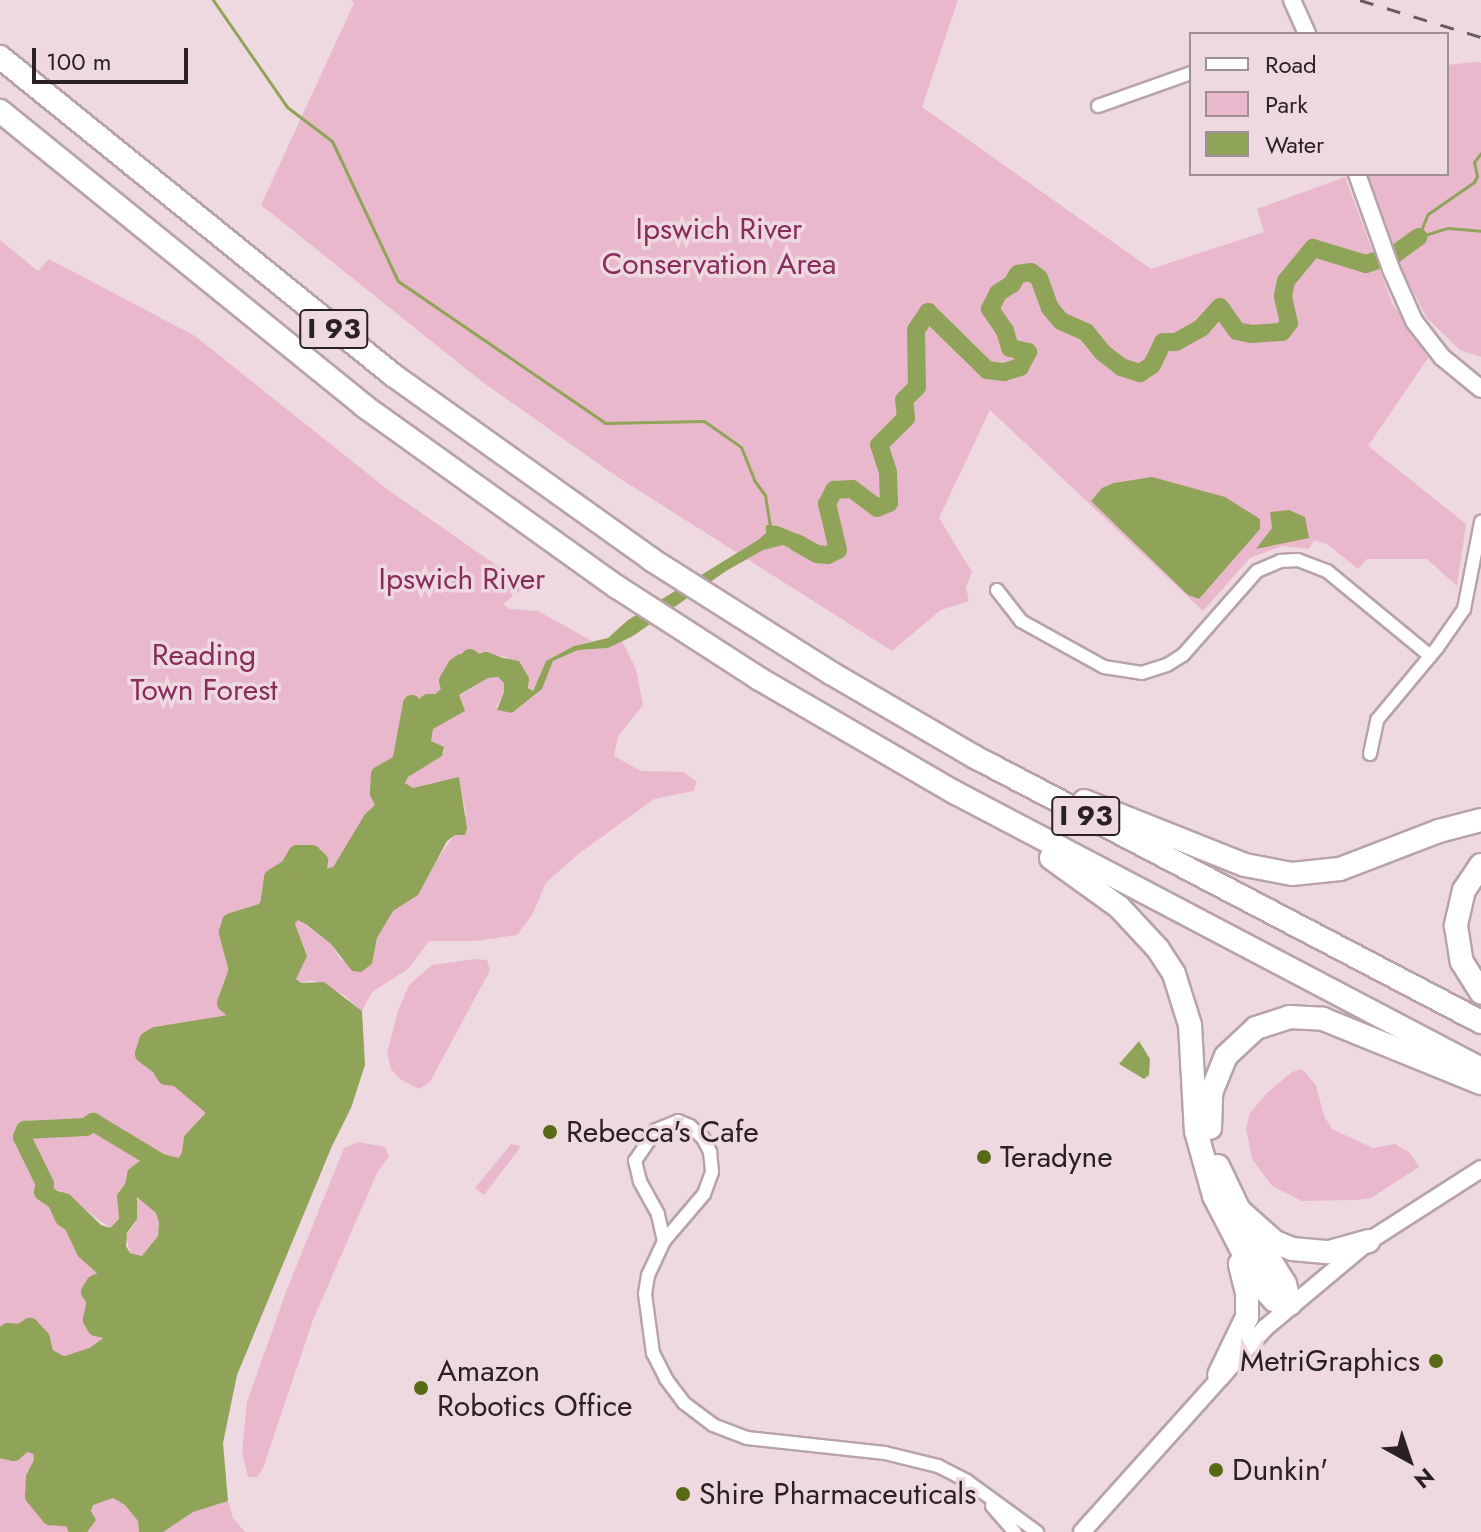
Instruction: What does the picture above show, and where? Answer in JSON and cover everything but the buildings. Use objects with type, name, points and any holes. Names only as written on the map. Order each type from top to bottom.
[{"type":"highway","name":"I 93","points":[[0,57],[393,375],[577,510],[692,586],[975,757],[1481,1022]]},
{"type":"highway","name":"I 93","points":[[0,111],[364,406],[523,523],[654,611],[758,678],[954,792],[1481,1069]]},
{"type":"highway","points":[[975,757],[1218,855],[1282,874],[1311,874],[1340,869],[1439,831],[1481,820]]},
{"type":"highway","points":[[954,792],[1111,900],[1165,960],[1188,1015],[1196,1131],[1207,1175],[1232,1216],[1285,1284],[1290,1304]]},
{"type":"highway","points":[[1481,865],[1464,890],[1456,926],[1462,962],[1481,992]]},
{"type":"highway","points":[[1219,1375],[1241,1335],[1248,1307],[1232,1216],[1216,1160],[1209,1104],[1214,1080],[1226,1056],[1256,1028],[1289,1017],[1323,1019],[1481,1083]]},
{"type":"highway","points":[[1232,1216],[1292,1249],[1329,1252],[1369,1241]]},
{"type":"street","points":[[1292,0],[1305,32]]},
{"type":"street","points":[[1098,106],[1189,74]]},
{"type":"street","points":[[1358,176],[1405,305],[1428,340],[1450,364],[1481,389]]},
{"type":"street","points":[[1370,754],[1377,720],[1464,609],[1481,522]]},
{"type":"street","points":[[997,590],[1021,621],[1104,667],[1142,673],[1161,668],[1183,655],[1257,571],[1280,561],[1298,560],[1327,571],[1430,656]]},
{"type":"street","points":[[664,1241],[658,1214],[640,1181],[635,1161],[656,1130],[678,1121],[690,1126],[703,1138],[710,1152],[712,1172],[704,1194],[664,1241],[648,1275],[646,1320],[653,1353],[662,1373],[694,1412],[713,1425],[747,1438],[908,1457],[938,1466],[977,1488],[1037,1532]]},
{"type":"street","points":[[1082,1532],[1219,1375],[1290,1304],[1369,1241],[1481,1169]]},
{"type":"street","points":[[977,1488],[1015,1532]]},
{"type":"green space","name":"Ipswich River Conservation Area","points":[[350,0],[958,0],[922,107],[1151,269],[1264,232],[1257,209],[1345,177],[1392,303],[1428,358],[1368,446],[1466,524],[1457,586],[1427,559],[1367,559],[1358,569],[1327,544],[1314,540],[1309,549],[1282,546],[1250,558],[1203,611],[990,410],[939,518],[972,572],[966,587],[969,601],[941,610],[892,651],[616,476],[481,381],[261,205],[354,3]]},
{"type":"green space","points":[[1481,63],[1481,357],[1460,350],[1427,318],[1401,269],[1368,176],[1449,176],[1449,65]]},
{"type":"green space","name":"Reading Town Forest","points":[[0,240],[38,271],[49,259],[195,336],[387,489],[526,586],[503,604],[510,609],[538,611],[592,641],[574,646],[546,661],[532,692],[507,657],[489,655],[477,664],[472,659],[469,671],[451,676],[451,692],[439,703],[428,706],[433,708],[434,715],[412,713],[401,763],[392,768],[386,807],[372,820],[339,875],[316,881],[283,879],[269,891],[269,906],[264,912],[241,917],[231,944],[238,970],[226,1003],[234,1009],[236,1021],[231,1026],[156,1036],[148,1041],[144,1054],[160,1066],[166,1076],[177,1077],[213,1107],[215,1116],[193,1140],[190,1158],[182,1168],[161,1163],[125,1184],[120,1219],[110,1228],[59,1190],[51,1193],[64,1218],[73,1223],[85,1249],[108,1271],[109,1278],[95,1284],[93,1311],[113,1331],[115,1341],[94,1356],[63,1366],[45,1356],[41,1339],[26,1330],[8,1333],[0,1340]]},
{"type":"green space","points":[[622,641],[636,669],[643,705],[618,736],[614,756],[641,771],[684,772],[697,782],[693,791],[654,799],[577,855],[546,883],[532,915],[517,935],[475,941],[429,941],[408,969],[372,992],[362,1011],[344,995],[312,980],[301,983],[296,979],[304,947],[295,924],[298,919],[331,944],[341,960],[372,965],[377,938],[393,911],[418,895],[427,874],[455,834],[466,814],[459,778],[413,788],[405,783],[407,777],[442,756],[445,750],[431,741],[429,735],[432,729],[464,711],[459,696],[488,678],[498,677],[504,683],[504,693],[496,707],[512,713],[540,691],[553,661],[578,650],[608,648]]},
{"type":"green space","points":[[487,960],[490,970],[430,1082],[419,1089],[401,1080],[391,1069],[387,1053],[398,1011],[409,985],[432,965]]},
{"type":"green space","points":[[1302,1069],[1316,1085],[1324,1116],[1332,1129],[1373,1148],[1395,1144],[1410,1153],[1419,1167],[1371,1198],[1356,1200],[1302,1201],[1272,1186],[1252,1159],[1246,1128],[1250,1113],[1267,1093],[1292,1072]]},
{"type":"green space","points":[[358,1142],[385,1147],[389,1156],[377,1173],[313,1320],[263,1468],[257,1477],[248,1477],[242,1452],[247,1402],[286,1292],[344,1148]]},
{"type":"green space","points":[[511,1144],[520,1146],[519,1149],[484,1195],[475,1188]]},
{"type":"green space","points":[[139,1197],[156,1213],[159,1223],[158,1236],[143,1256],[130,1253],[126,1237],[135,1223],[135,1204]]},
{"type":"green space","points":[[26,1441],[42,1448],[43,1462],[33,1490],[60,1520],[73,1518],[78,1532],[0,1532],[0,1449]]},
{"type":"green space","points":[[104,1498],[113,1498],[125,1505],[138,1521],[139,1532],[87,1532],[93,1504]]},
{"type":"green space","points":[[228,1501],[233,1518],[245,1532],[163,1532],[193,1512]]},
{"type":"water","points":[[1152,477],[1225,497],[1260,519],[1260,529],[1199,599],[1188,595],[1091,501],[1102,488],[1114,483]]},
{"type":"water","points":[[1289,510],[1305,517],[1309,538],[1256,549],[1272,528],[1270,512]]},
{"type":"water","points":[[766,525],[778,526],[802,536],[819,551],[813,559],[783,545],[763,550],[726,571],[633,636],[608,648],[578,650],[553,661],[542,689],[512,713],[497,710],[504,683],[498,677],[488,678],[459,695],[465,711],[433,729],[431,741],[444,747],[442,756],[408,777],[405,783],[413,788],[459,777],[467,828],[465,835],[455,835],[447,841],[418,895],[393,911],[377,938],[372,964],[361,972],[352,971],[331,944],[307,925],[298,920],[295,924],[307,956],[296,979],[301,983],[324,982],[362,1011],[365,1065],[351,1108],[332,1146],[237,1375],[223,1443],[228,1501],[193,1512],[163,1532],[139,1532],[138,1521],[125,1505],[113,1498],[93,1505],[91,1511],[96,1520],[87,1532],[78,1532],[73,1518],[50,1516],[33,1490],[43,1462],[42,1448],[26,1441],[14,1452],[0,1449],[0,1340],[8,1333],[21,1333],[30,1327],[41,1339],[45,1356],[63,1366],[94,1356],[115,1341],[112,1331],[96,1327],[92,1320],[96,1300],[90,1292],[95,1284],[109,1278],[108,1271],[85,1249],[73,1224],[64,1218],[51,1194],[54,1190],[69,1194],[101,1225],[110,1228],[119,1219],[117,1195],[125,1184],[128,1170],[141,1160],[181,1168],[189,1158],[193,1140],[214,1116],[213,1107],[177,1077],[166,1076],[160,1066],[144,1054],[148,1041],[156,1036],[231,1026],[236,1021],[234,1009],[226,1003],[238,970],[228,932],[231,922],[264,912],[269,906],[271,885],[278,879],[316,881],[340,875],[372,820],[386,807],[379,793],[380,775],[401,763],[412,704],[424,716],[434,715],[428,703],[439,703],[450,692],[448,681],[462,663],[467,671],[473,667],[470,658],[477,664],[489,655],[519,661],[529,678],[528,688],[533,691],[546,661],[574,646],[608,638],[628,620],[766,533]],"holes":[[[137,1197],[156,1213],[158,1236],[142,1256],[130,1253],[126,1246],[127,1233],[137,1219]]]},
{"type":"water","points":[[1139,1041],[1150,1059],[1149,1075],[1144,1079],[1119,1064]]},
{"type":"waterway","points":[[213,0],[287,107],[332,141],[398,281],[605,423],[704,421],[741,447],[754,480],[765,495],[770,528]]},
{"type":"waterway","points":[[1418,237],[1428,214],[1474,182],[1477,176],[1474,162],[1481,153]]},
{"type":"waterway","points":[[1418,237],[1448,228],[1481,231]]},
{"type":"waterway","name":"Ipswich River","points":[[797,543],[817,554],[828,555],[838,550],[827,504],[834,490],[852,489],[877,508],[889,503],[888,472],[879,445],[906,418],[904,400],[917,387],[916,330],[928,312],[987,370],[1004,372],[1020,367],[1028,352],[1010,348],[1005,331],[990,309],[998,293],[1012,284],[1018,274],[1031,272],[1039,278],[1050,308],[1061,321],[1086,332],[1102,352],[1121,367],[1140,373],[1152,365],[1163,342],[1176,342],[1201,328],[1220,307],[1237,331],[1251,334],[1282,332],[1289,323],[1283,296],[1286,281],[1313,248],[1366,264],[1395,254],[1418,237]]},
{"type":"waterway","name":"Ipswich River","points":[[0,1340],[8,1332],[21,1333],[30,1327],[41,1339],[45,1356],[63,1366],[94,1356],[115,1341],[113,1331],[96,1327],[92,1320],[96,1300],[90,1292],[95,1284],[109,1278],[108,1271],[85,1250],[73,1224],[64,1218],[56,1201],[43,1192],[45,1184],[22,1137],[25,1130],[86,1127],[93,1122],[161,1163],[182,1168],[190,1158],[193,1140],[215,1116],[213,1107],[177,1077],[166,1076],[160,1066],[144,1054],[148,1041],[156,1036],[235,1023],[234,1009],[226,1003],[238,970],[228,932],[231,922],[264,912],[269,906],[273,878],[289,868],[297,854],[312,854],[319,861],[318,868],[295,868],[301,879],[316,880],[339,875],[372,820],[386,807],[379,793],[380,775],[401,763],[412,704],[424,716],[434,715],[428,703],[439,703],[451,692],[448,681],[456,667],[462,663],[469,671],[473,667],[470,658],[477,664],[486,661],[496,665]]},
{"type":"waterway","name":"Ipswich River","points":[[0,1449],[14,1452],[26,1441],[42,1448],[43,1462],[35,1478],[34,1496],[50,1516],[73,1518],[78,1532]]},
{"type":"railway","points":[[1360,0],[1481,37]]},
{"type":"place","name":"Rebecca's Cafe","points":[[550,1132]]},
{"type":"place","name":"Teradyne","points":[[984,1157]]},
{"type":"place","name":"MetriGraphics","points":[[1436,1361]]},
{"type":"place","name":"Amazon Robotics Office","points":[[421,1388]]},
{"type":"place","name":"Dunkin'","points":[[1216,1470]]},
{"type":"place","name":"Shire Pharmaceuticals","points":[[683,1494]]}]
